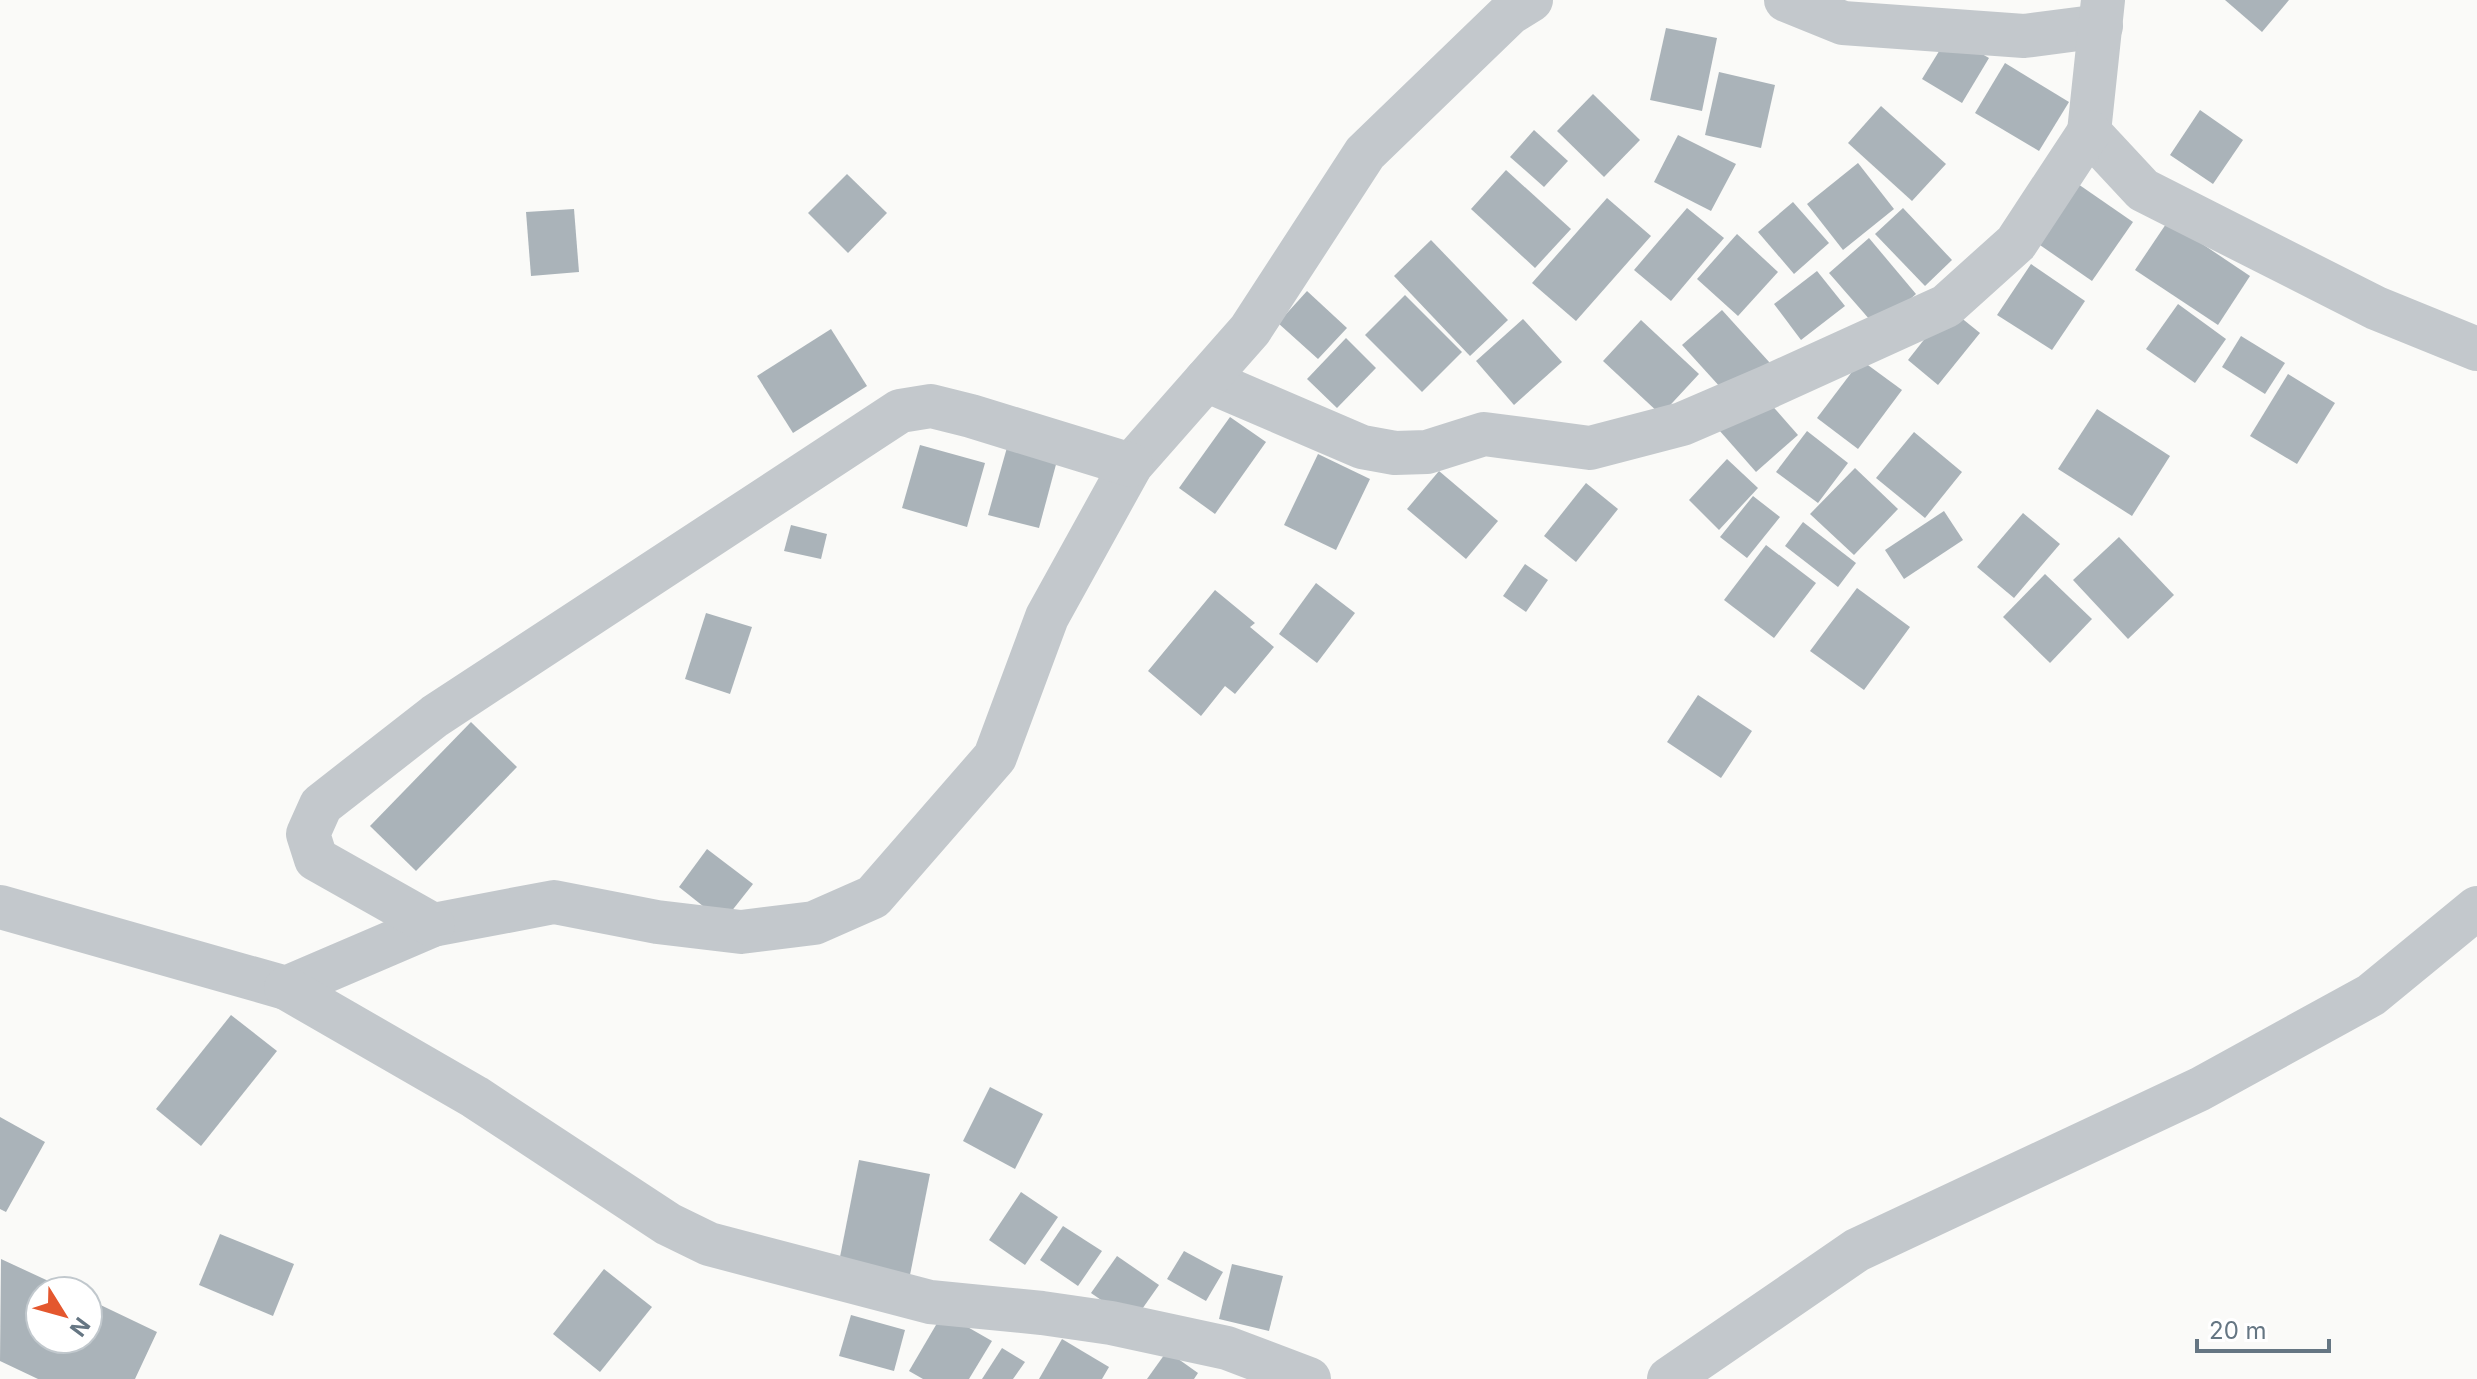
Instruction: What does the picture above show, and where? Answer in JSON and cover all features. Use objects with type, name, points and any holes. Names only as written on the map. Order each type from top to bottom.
[{"type":"street","points":[[286,988],[433,925],[554,902],[657,922],[741,932],[814,923],[873,897],[995,757],[1047,617],[1131,465],[1250,330],[1365,153],[1510,13],[1531,0]]},
{"type":"street","points":[[1206,380],[1362,447],[1395,453],[1427,452],[1484,434],[1590,448],[1682,424],[1946,306],[2016,243],[2089,132],[2102,13],[2024,36],[1843,23],[1786,0]]},
{"type":"street","points":[[2089,132],[2143,190],[2376,308],[2477,349]]},
{"type":"street","points":[[433,925],[316,859],[308,834],[321,805],[435,716],[900,411],[931,406],[1131,465]]},
{"type":"street","points":[[1,908],[286,988],[475,1097],[668,1224],[709,1244],[930,1302],[1097,1321],[1227,1348],[1309,1379]]},
{"type":"street","points":[[1669,1379],[1857,1250],[2200,1089],[2371,995],[2477,908]]},
{"type":"building","points":[[2225,0],[2289,0],[2262,32]]},
{"type":"building","points":[[1666,28],[1717,38],[1702,111],[1650,100]]},
{"type":"building","points":[[1949,35],[1989,58],[1962,103],[1922,79]]},
{"type":"building","points":[[2005,63],[2069,102],[2039,151],[1975,113]]},
{"type":"building","points":[[1719,72],[1775,85],[1761,148],[1705,135]]},
{"type":"building","points":[[1593,94],[1640,140],[1604,177],[1557,131]]},
{"type":"building","points":[[1881,106],[1946,164],[1912,201],[1848,143]]},
{"type":"building","points":[[2200,110],[2243,140],[2213,184],[2170,155]]},
{"type":"building","points":[[1534,130],[1568,161],[1544,187],[1510,157]]},
{"type":"building","points":[[1678,135],[1736,164],[1711,211],[1654,182]]},
{"type":"building","points":[[1858,163],[1894,209],[1843,250],[1807,204]]},
{"type":"building","points":[[1506,170],[1571,229],[1535,268],[1471,209]]},
{"type":"building","points":[[847,174],[887,213],[848,253],[808,213]]},
{"type":"building","points":[[2078,184],[2133,222],[2092,281],[2037,243]]},
{"type":"building","points":[[1607,198],[1651,236],[1576,321],[1532,283]]},
{"type":"building","points":[[1793,202],[1829,243],[1794,274],[1758,232]]},
{"type":"building","points":[[1687,208],[1724,238],[1671,301],[1634,270]]},
{"type":"building","points":[[1903,208],[1952,260],[1925,286],[1875,234]]},
{"type":"building","points":[[574,209],[579,272],[531,276],[526,212]]},
{"type":"building","points":[[2168,221],[2250,276],[2218,325],[2135,270]]},
{"type":"building","points":[[1737,234],[1778,272],[1738,316],[1697,279]]},
{"type":"building","points":[[1869,238],[1916,294],[1877,328],[1829,273]]},
{"type":"building","points":[[1431,240],[1508,320],[1470,356],[1394,276]]},
{"type":"building","points":[[2031,264],[2085,301],[2052,350],[1997,315]]},
{"type":"building","points":[[1817,271],[1845,306],[1801,340],[1774,304]]},
{"type":"building","points":[[1307,291],[1347,328],[1318,359],[1278,323]]},
{"type":"building","points":[[1405,295],[1462,352],[1422,392],[1365,335]]},
{"type":"building","points":[[2178,304],[2226,339],[2195,383],[2146,349]]},
{"type":"building","points":[[1949,308],[1980,333],[1938,385],[1908,360]]},
{"type":"building","points":[[1722,310],[1770,363],[1731,399],[1682,345]]},
{"type":"building","points":[[1523,319],[1562,362],[1514,405],[1476,361]]},
{"type":"building","points":[[1641,320],[1699,374],[1661,415],[1603,361]]},
{"type":"building","points":[[831,329],[867,386],[793,433],[757,376]]},
{"type":"building","points":[[2241,336],[2285,363],[2265,394],[2222,367]]},
{"type":"building","points":[[1346,338],[1376,368],[1337,408],[1307,379]]},
{"type":"building","points":[[1861,360],[1902,390],[1858,449],[1817,418]]},
{"type":"building","points":[[2288,374],[2335,403],[2297,464],[2250,436]]},
{"type":"building","points":[[1761,393],[1798,435],[1756,472],[1719,430]]},
{"type":"building","points":[[2097,409],[2170,456],[2132,516],[2058,469]]},
{"type":"building","points":[[1230,417],[1266,442],[1215,514],[1179,488]]},
{"type":"building","points":[[1807,431],[1848,463],[1818,503],[1776,472]]},
{"type":"building","points":[[1914,432],[1962,472],[1925,518],[1876,478]]},
{"type":"building","points":[[1008,444],[1058,457],[1039,528],[988,515]]},
{"type":"building","points":[[920,445],[985,463],[967,527],[902,508]]},
{"type":"building","points":[[1318,454],[1370,479],[1336,550],[1284,525]]},
{"type":"building","points":[[1727,459],[1758,488],[1719,530],[1689,500]]},
{"type":"building","points":[[1855,468],[1898,509],[1854,555],[1810,514]]},
{"type":"building","points":[[1439,471],[1498,521],[1466,559],[1407,509]]},
{"type":"building","points":[[1586,483],[1618,509],[1576,562],[1544,536]]},
{"type":"building","points":[[1753,496],[1780,517],[1747,558],[1720,537]]},
{"type":"building","points":[[1944,511],[1963,540],[1904,579],[1885,550]]},
{"type":"building","points":[[2023,513],[2060,544],[2014,598],[1977,567]]},
{"type":"building","points":[[1803,522],[1856,563],[1838,587],[1785,546]]},
{"type":"building","points":[[791,525],[827,534],[821,559],[784,551]]},
{"type":"building","points":[[2119,537],[2174,595],[2128,639],[2073,580]]},
{"type":"building","points":[[1766,545],[1816,583],[1774,638],[1724,600]]},
{"type":"building","points":[[1525,564],[1548,580],[1526,612],[1503,596]]},
{"type":"building","points":[[2045,574],[2092,619],[2050,663],[2003,617]]},
{"type":"building","points":[[1316,583],[1355,613],[1317,663],[1279,634]]},
{"type":"building","points":[[1857,588],[1910,627],[1864,690],[1810,651]]},
{"type":"building","points":[[1215,590],[1255,623],[1250,627],[1274,647],[1235,694],[1225,686],[1201,716],[1148,671]]},
{"type":"building","points":[[706,613],[752,627],[730,694],[685,679]]},
{"type":"building","points":[[1698,695],[1752,731],[1721,778],[1667,742]]},
{"type":"building","points":[[471,722],[517,767],[416,871],[370,826]]},
{"type":"building","points":[[707,849],[753,884],[723,922],[679,887]]},
{"type":"building","points":[[231,1015],[277,1051],[201,1146],[156,1109]]},
{"type":"building","points":[[990,1087],[1043,1114],[1015,1169],[963,1141]]},
{"type":"building","points":[[0,1117],[45,1142],[6,1212],[0,1209]]},
{"type":"building","points":[[859,1160],[930,1174],[910,1275],[839,1262]]},
{"type":"building","points":[[1021,1192],[1058,1217],[1025,1265],[989,1240]]},
{"type":"building","points":[[1063,1226],[1102,1251],[1078,1286],[1040,1260]]},
{"type":"building","points":[[220,1234],[294,1264],[273,1316],[199,1285]]},
{"type":"building","points":[[1184,1251],[1223,1272],[1206,1301],[1167,1279]]},
{"type":"building","points":[[1117,1256],[1159,1285],[1133,1322],[1091,1293]]},
{"type":"building","points":[[1,1259],[36,1275],[24,1275],[24,1355],[104,1355],[104,1307],[157,1332],[135,1379],[38,1379],[0,1361]]},
{"type":"building","points":[[1232,1264],[1283,1276],[1269,1331],[1219,1319]]},
{"type":"building","points":[[604,1269],[652,1307],[600,1372],[553,1334]]},
{"type":"building","points":[[943,1313],[992,1341],[969,1379],[923,1379],[909,1371]]},
{"type":"building","points":[[851,1315],[905,1330],[894,1371],[839,1356]]},
{"type":"building","points":[[1062,1339],[1109,1367],[1102,1379],[1039,1379]]},
{"type":"building","points":[[1002,1348],[1025,1362],[1013,1379],[982,1379]]},
{"type":"building","points":[[1167,1351],[1198,1373],[1194,1379],[1147,1379]]}]
